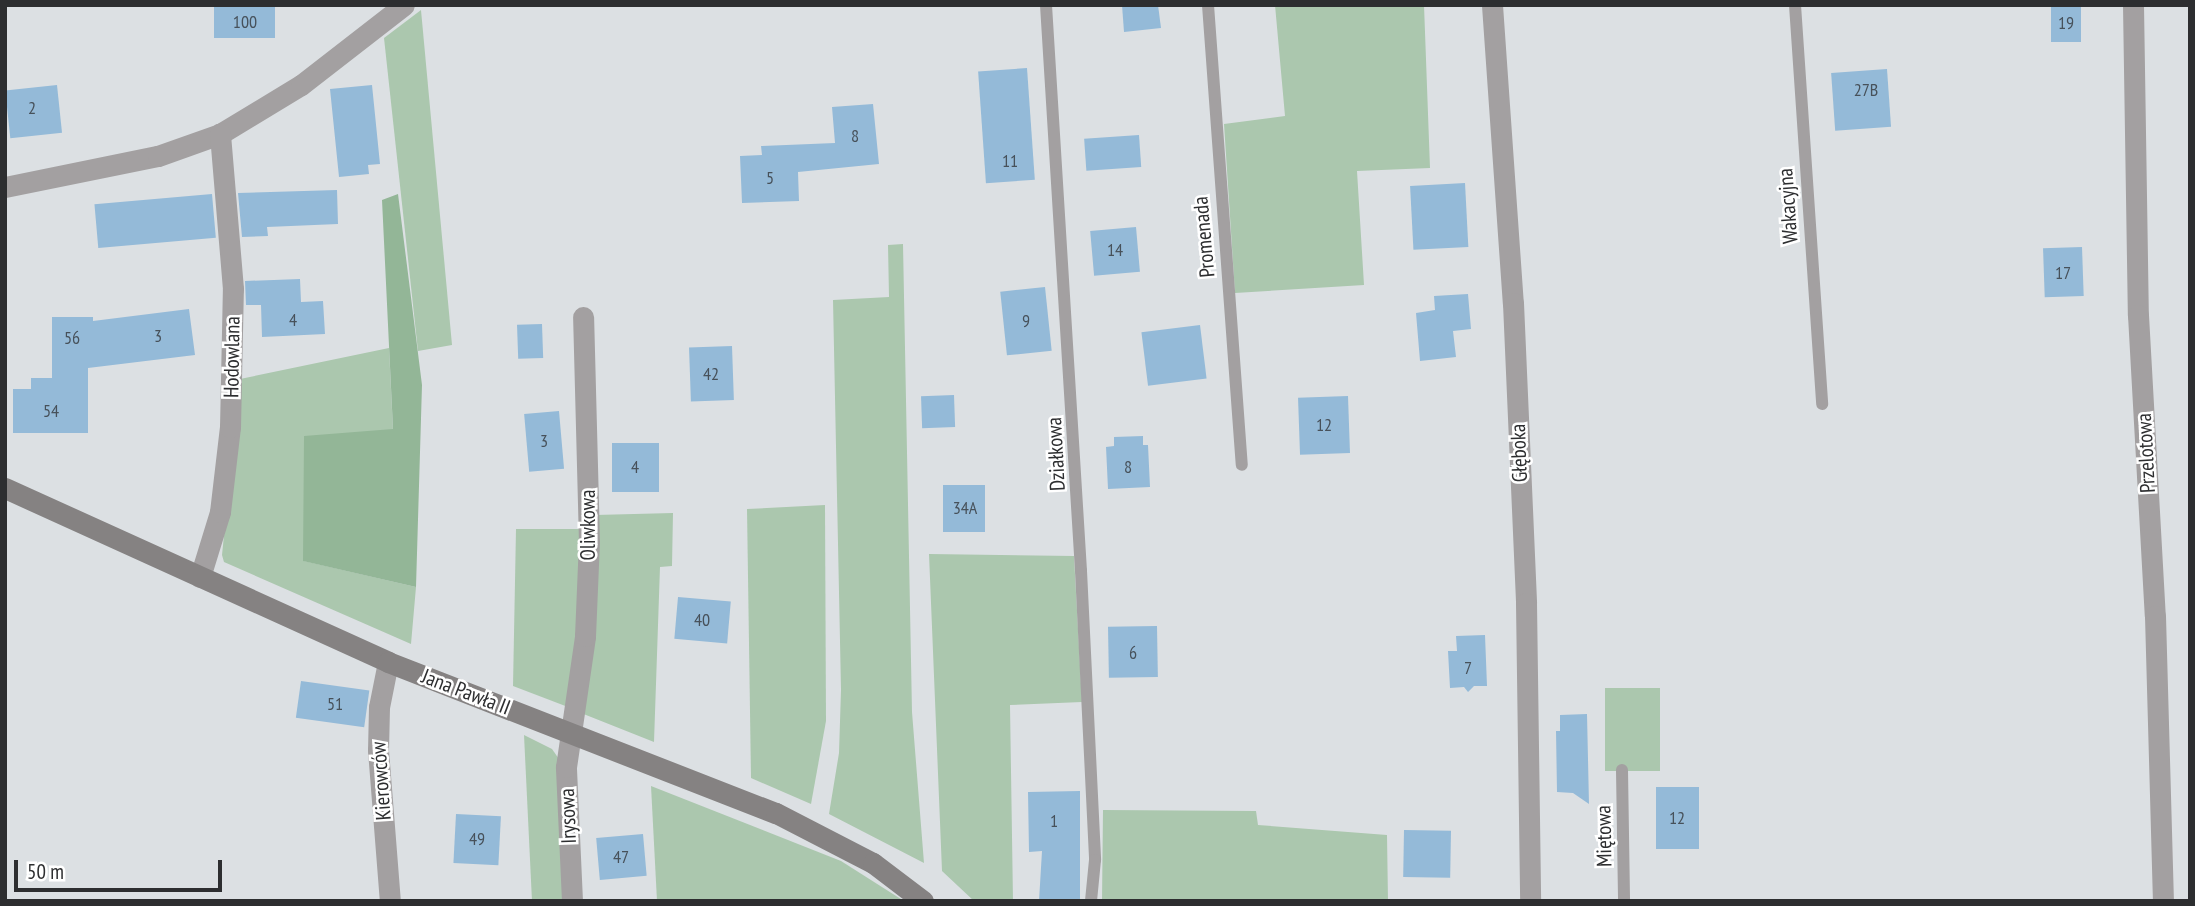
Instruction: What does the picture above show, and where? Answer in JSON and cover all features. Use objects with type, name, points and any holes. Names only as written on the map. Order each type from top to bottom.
[{"type":"street","points":[[5,187],[158,156],[220,134],[301,85],[404,5]]},
{"type":"street","name":"Głęboka","points":[[1492,5],[1513,303],[1525,575],[1530,901]]},
{"type":"street","name":"Przelotowa","points":[[2133,5],[2138,315],[2155,616],[2163,901]]},
{"type":"street","name":"Hodowlana","points":[[200,577],[220,512],[230,427],[233,289],[220,134]]},
{"type":"street","name":"Oliwkowa","points":[[571,732],[585,636],[589,542],[583,317]]},
{"type":"street","name":"Jana Pawła II","points":[[5,488],[388,662],[776,813],[873,863],[923,901]]},
{"type":"street","name":"Kierowców","points":[[388,662],[379,706],[378,750],[390,901]]},
{"type":"street","name":"Irysowa","points":[[571,732],[566,767],[572,901]]},
{"type":"lane","name":"Działkowa","points":[[1046,5],[1085,640],[1096,860],[1091,901]]},
{"type":"lane","name":"Promenada","points":[[1208,5],[1242,465]]},
{"type":"lane","name":"Wakacyjna","points":[[1795,5],[1822,404]]},
{"type":"lane","name":"Miętowa","points":[[1622,770],[1625,901]]},
{"type":"green space","points":[[1275,5],[1424,5],[1430,168],[1357,171],[1364,285],[1235,293],[1224,124],[1285,116]]},
{"type":"green space","points":[[421,10],[452,345],[418,351],[384,38]]},
{"type":"green space","points":[[398,194],[422,385],[416,587],[303,561],[304,436],[393,429],[382,200]]},
{"type":"green space","points":[[903,244],[912,712],[924,863],[829,814],[839,753],[841,690],[833,300],[889,297],[888,245]]},
{"type":"green space","points":[[389,348],[393,430],[304,561],[416,587],[411,644],[224,562],[222,555],[240,379]]},
{"type":"green space","points":[[825,505],[826,721],[811,804],[751,778],[747,509]]},
{"type":"green space","points":[[673,513],[672,566],[660,567],[654,742],[581,713],[595,515]]},
{"type":"green space","points":[[516,529],[579,529],[579,633],[568,707],[513,686]]},
{"type":"green space","points":[[929,554],[1074,556],[1082,702],[1010,705],[1013,901],[974,901],[942,871]]},
{"type":"green space","points":[[1605,688],[1660,688],[1660,771],[1605,771]]},
{"type":"green space","points":[[524,735],[552,749],[559,759],[564,901],[532,901]]},
{"type":"green space","points":[[651,786],[841,861],[904,901],[657,901]]},
{"type":"green space","points":[[1103,810],[1256,811],[1258,825],[1387,835],[1388,901],[1102,901]]},
{"type":"building","points":[[214,5],[275,5],[275,38],[214,38]]},
{"type":"building","points":[[1122,5],[1158,5],[1161,28],[1124,32]]},
{"type":"building","points":[[2051,5],[2081,5],[2081,42],[2051,42]]},
{"type":"building","points":[[1027,68],[1035,180],[986,183],[978,71]]},
{"type":"building","points":[[1887,69],[1891,127],[1835,131],[1831,73]]},
{"type":"building","points":[[57,85],[62,133],[10,138],[5,90]]},
{"type":"building","points":[[372,85],[380,164],[368,165],[369,174],[339,177],[330,89]]},
{"type":"building","points":[[873,104],[879,164],[798,172],[799,201],[742,203],[740,156],[762,155],[761,146],[835,143],[832,107]]},
{"type":"building","points":[[1139,135],[1141,167],[1086,171],[1084,139]]},
{"type":"building","points":[[1465,183],[1468,247],[1413,250],[1410,186]]},
{"type":"building","points":[[337,190],[338,224],[267,227],[268,236],[242,237],[238,193]]},
{"type":"building","points":[[212,194],[216,238],[98,248],[94,204]]},
{"type":"building","points":[[1136,227],[1140,272],[1094,276],[1090,231]]},
{"type":"building","points":[[2082,247],[2084,296],[2045,297],[2043,248]]},
{"type":"building","points":[[300,279],[301,302],[323,301],[325,334],[262,337],[261,305],[246,305],[245,281]]},
{"type":"building","points":[[1045,287],[1052,351],[1007,355],[1000,292]]},
{"type":"building","points":[[1468,294],[1471,329],[1453,331],[1456,357],[1420,361],[1416,313],[1435,310],[1434,296]]},
{"type":"building","points":[[189,309],[195,355],[88,368],[88,433],[13,433],[13,389],[31,389],[31,378],[52,378],[52,317],[93,317],[93,321]]},
{"type":"building","points":[[542,324],[543,358],[518,359],[517,325]]},
{"type":"building","points":[[1200,325],[1207,379],[1148,386],[1141,332]]},
{"type":"building","points":[[732,346],[734,400],[691,401],[689,348]]},
{"type":"building","points":[[954,395],[955,427],[922,428],[921,396]]},
{"type":"building","points":[[1348,396],[1350,453],[1300,455],[1298,398]]},
{"type":"building","points":[[559,411],[564,469],[529,472],[524,414]]},
{"type":"building","points":[[1143,436],[1143,445],[1148,445],[1150,487],[1108,489],[1106,447],[1114,446],[1114,437]]},
{"type":"building","points":[[612,443],[659,443],[659,492],[612,492]]},
{"type":"building","points":[[943,485],[985,485],[985,532],[943,532]]},
{"type":"building","points":[[678,597],[731,602],[727,643],[674,639]]},
{"type":"building","points":[[1157,626],[1158,677],[1109,678],[1108,627]]},
{"type":"building","points":[[1485,635],[1487,686],[1474,686],[1468,692],[1464,687],[1450,688],[1448,651],[1457,651],[1456,636]]},
{"type":"building","points":[[301,681],[369,691],[364,727],[296,718]]},
{"type":"building","points":[[1587,714],[1589,804],[1573,793],[1557,792],[1556,731],[1560,731],[1560,715]]},
{"type":"building","points":[[1656,787],[1699,787],[1699,849],[1656,849]]},
{"type":"building","points":[[1080,791],[1080,901],[1039,901],[1042,851],[1029,852],[1028,792]]},
{"type":"building","points":[[456,814],[501,816],[498,865],[453,863]]},
{"type":"building","points":[[1404,830],[1451,831],[1450,878],[1403,877]]},
{"type":"building","points":[[643,834],[647,876],[600,880],[596,838]]}]
